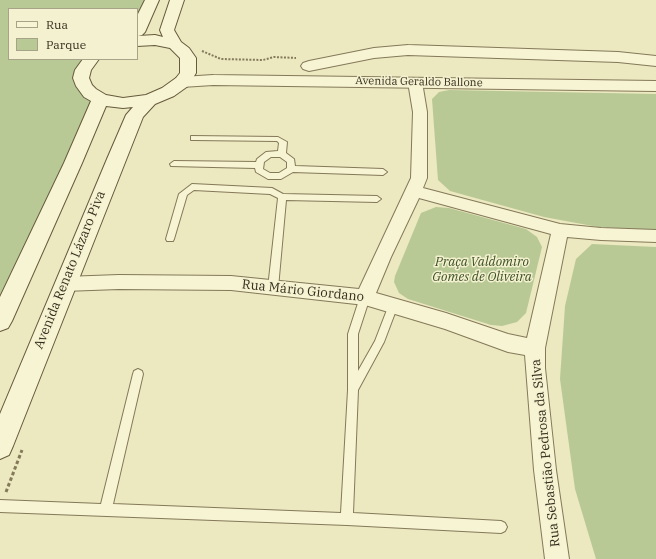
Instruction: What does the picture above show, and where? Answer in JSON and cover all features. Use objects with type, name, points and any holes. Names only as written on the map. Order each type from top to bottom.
[{"type":"street","points":[[138,30],[152,0]]},
{"type":"street","points":[[90,60],[83,70],[81,78],[87,90],[100,99],[123,103],[149,100],[168,92],[182,82],[188,74],[190,65],[185,54],[175,45],[167,30],[177,0]]},
{"type":"street","points":[[138,40],[155,40],[175,45]]},
{"type":"street","points":[[308,66],[374,53],[408,50],[618,57],[656,61]]},
{"type":"street","name":"Avenida Geraldo Ballone","points":[[190,65],[641,73],[656,72]]},
{"type":"street","name":"Avenida Geraldo Ballone","points":[[182,82],[213,80],[656,86]]},
{"type":"street","points":[[366,297],[382,257],[419,178],[420,112],[415,82]]},
{"type":"street","points":[[0,322],[73,163],[100,99]]},
{"type":"street","name":"Avenida Renato Lázaro Piva","points":[[0,446],[64,284],[135,115],[149,100]]},
{"type":"street","points":[[414,191],[560,230],[601,234],[656,236]]},
{"type":"street","name":"Rua Sebastião Pedrosa da Silva","points":[[557,559],[545,470],[535,368],[535,348],[560,230]]},
{"type":"street","name":"Rua Mário Giordano","points":[[64,284],[119,282],[231,283],[366,297],[393,304],[508,343],[535,348]]},
{"type":"lane","points":[[194,138],[278,140],[283,142],[282,154]]},
{"type":"lane","points":[[291,169],[291,161],[282,154],[269,154],[260,161],[259,165],[259,170],[268,176],[281,176],[291,169],[383,172]]},
{"type":"lane","points":[[174,164],[259,165]]},
{"type":"lane","points":[[272,191],[274,176]]},
{"type":"lane","points":[[170,239],[183,194],[192,187],[272,191],[282,197],[377,199]]},
{"type":"lane","points":[[273,288],[282,197]]},
{"type":"lane","points":[[347,519],[353,390],[353,334],[366,297]]},
{"type":"lane","points":[[353,390],[379,342],[393,304]]},
{"type":"lane","points":[[106,509],[138,374]]},
{"type":"lane","points":[[0,506],[347,519],[501,527]]},
{"type":"path","points":[[200,50],[221,59],[263,60],[274,57],[307,58],[308,66]]},
{"type":"green space","points":[[0,0],[153,0],[138,26],[138,8],[8,8],[8,60],[92,60],[81,78],[100,99],[0,321]]},
{"type":"green space","points":[[449,90],[656,94],[656,230],[598,227],[544,217],[450,191],[438,180],[432,99],[439,92]]},
{"type":"green space","name":"Praça Valdomiro Gomes de Oliveira","points":[[436,207],[449,208],[526,229],[537,237],[542,247],[526,313],[517,322],[502,326],[491,325],[408,299],[399,293],[394,282],[395,276],[421,213]]},
{"type":"green space","points":[[592,244],[656,247],[656,559],[596,559],[575,489],[560,379],[565,306],[576,259]]}]
